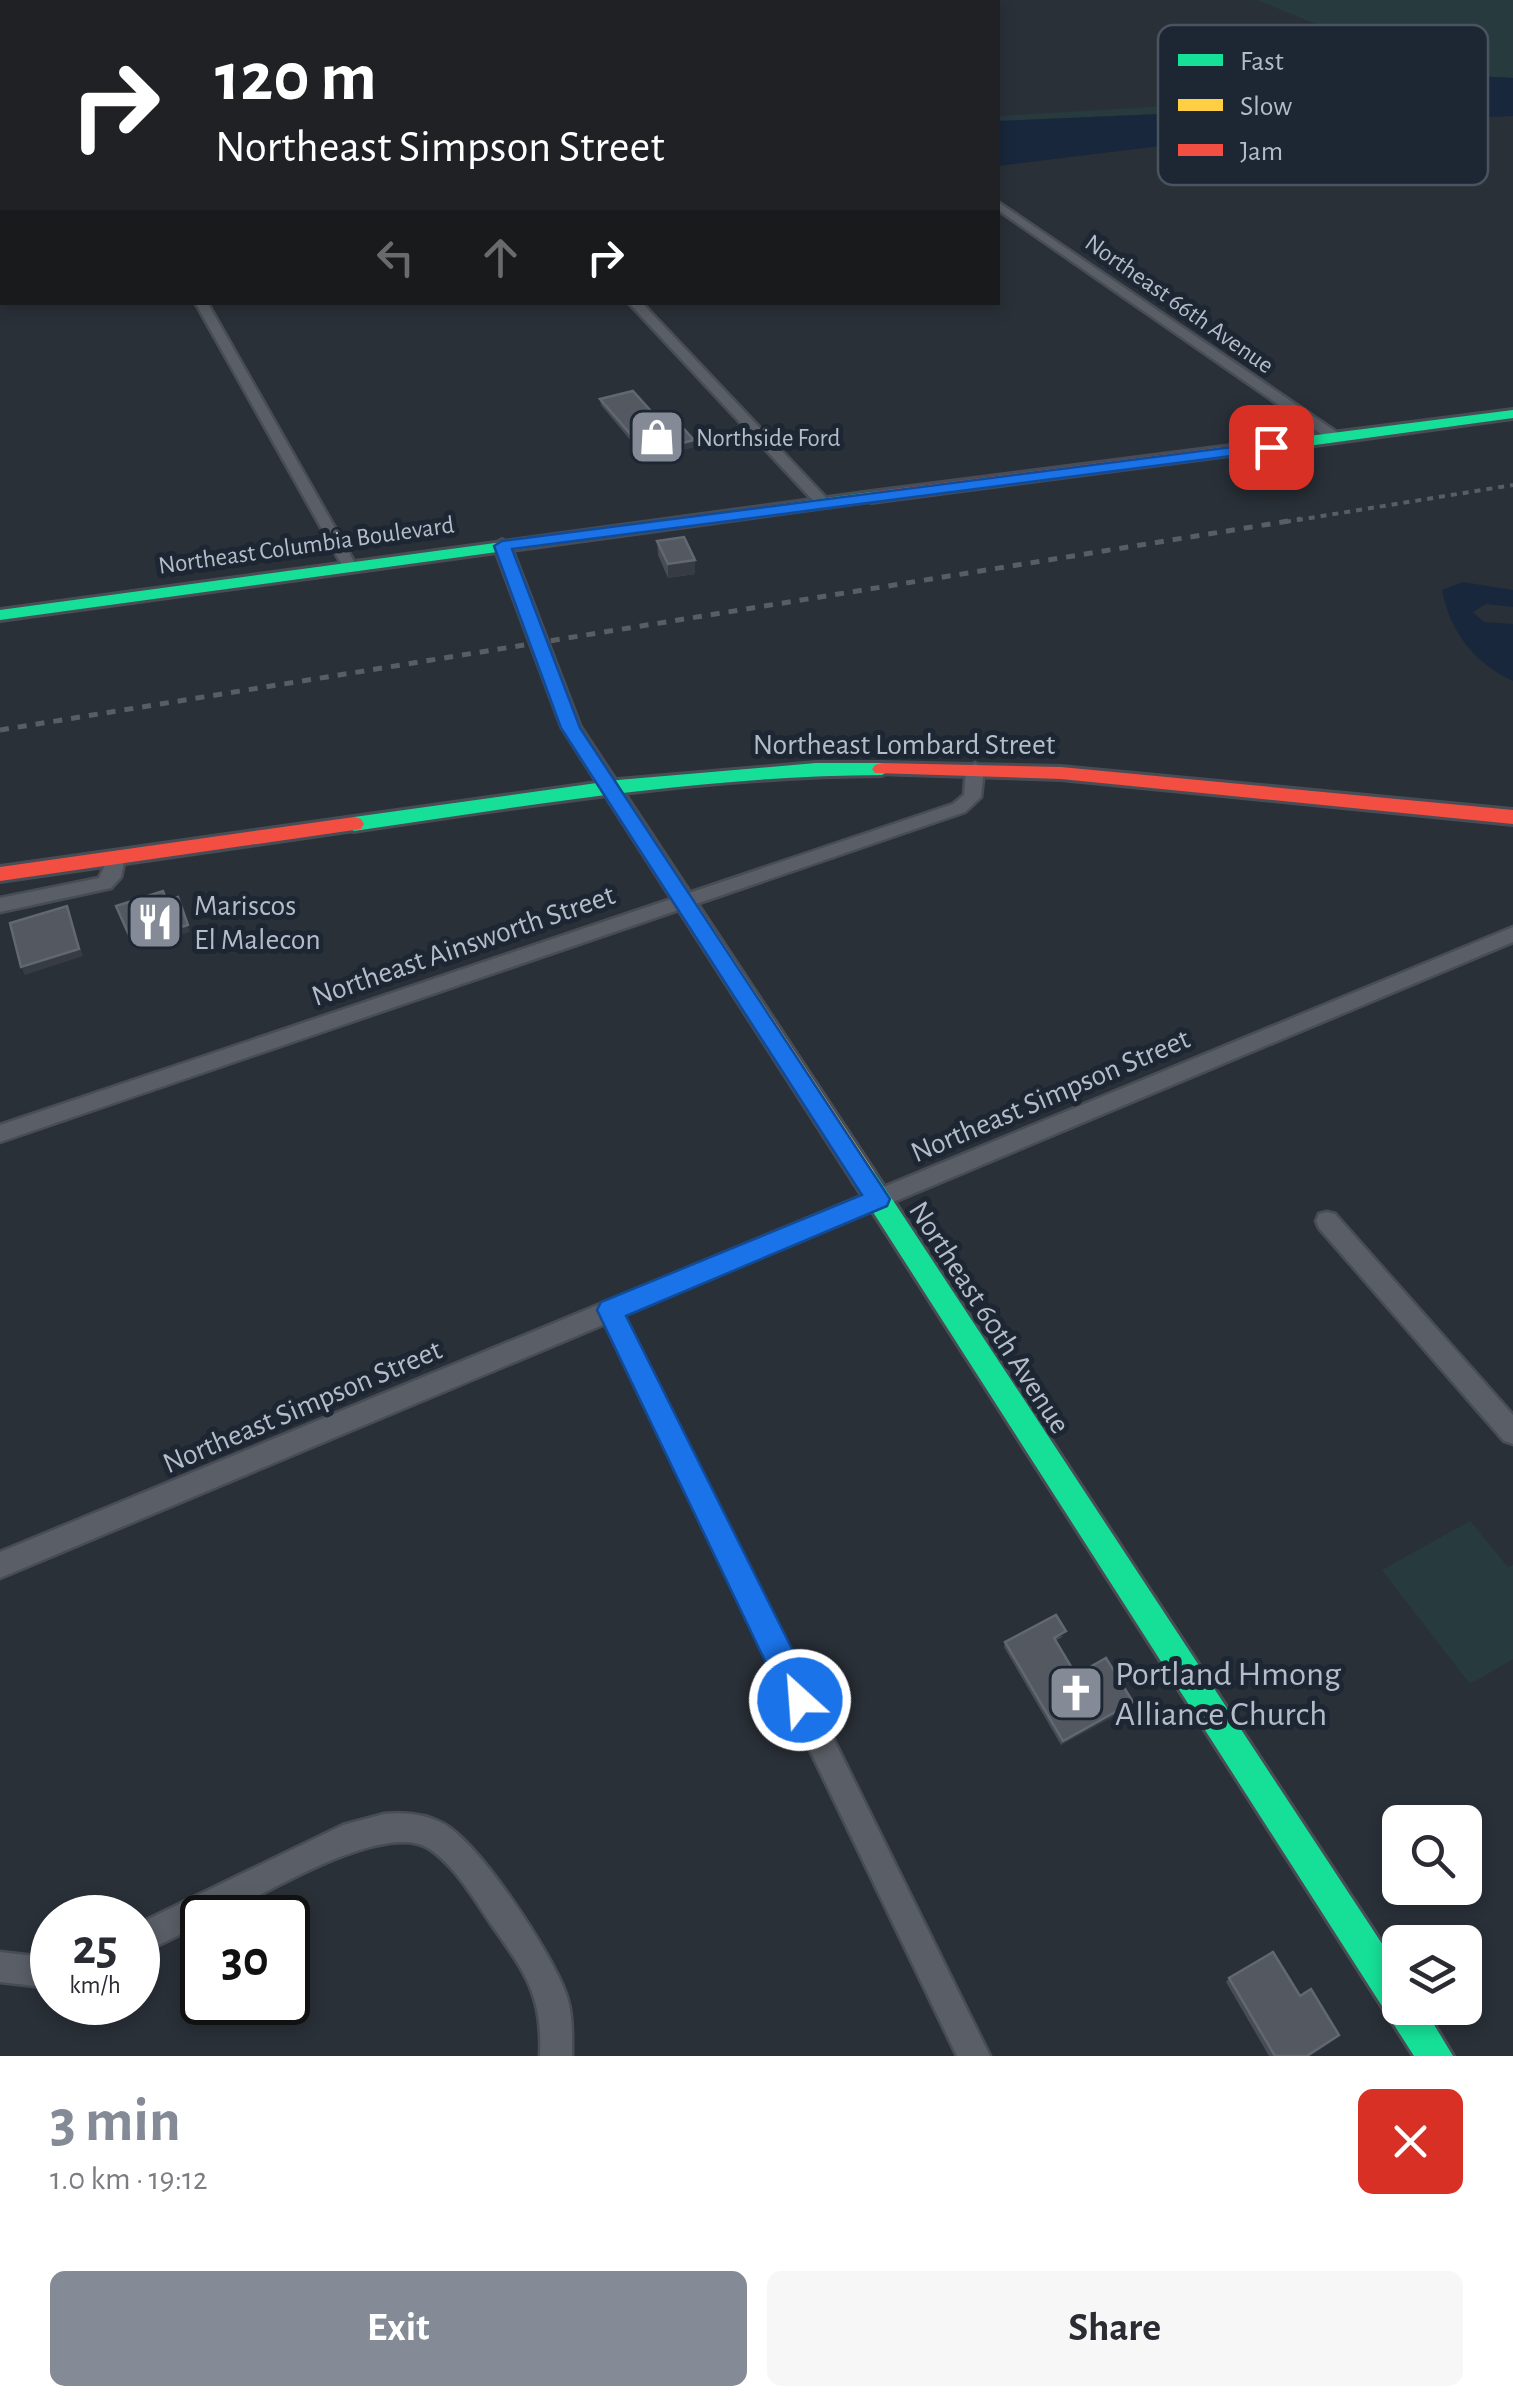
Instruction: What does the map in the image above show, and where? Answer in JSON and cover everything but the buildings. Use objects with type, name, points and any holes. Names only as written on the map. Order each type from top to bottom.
[{"type":"main road","name":"Northeast Columbia Boulevard","points":[[0,615],[349,565],[1513,414]]},
{"type":"main road","name":"Northeast 60th Avenue","points":[[502,546],[558,704],[609,788],[1382,1974]]},
{"type":"main road","name":"Northeast Lombard Street","points":[[0,874],[609,788],[760,772],[975,769],[1130,779],[1513,817]]},
{"type":"main road","name":"Northeast 60th Avenue","points":[[1415,2025],[1435,2056]]},
{"type":"street","name":"Northeast 66th Avenue","points":[[1000,206],[1336,438]]},
{"type":"street","points":[[203,305],[349,565]]},
{"type":"street","points":[[637,305],[824,504]]},
{"type":"street","name":"Northeast Ainsworth Street","points":[[0,1134],[959,808],[972,797],[975,769]]},
{"type":"street","points":[[0,905],[105,883],[112,878],[116,858]]},
{"type":"street","name":"Northeast Simpson Street","points":[[0,1565],[1513,934]]},
{"type":"street","points":[[1326,1221],[1513,1434]]},
{"type":"street","points":[[610,1310],[974,2056]]},
{"type":"street","points":[[160,1929],[352,1835],[391,1824],[436,1835],[457,1854],[522,1944],[552,1997],[556,2056]]},
{"type":"street","points":[[0,1967],[30,1970]]},
{"type":"green space","points":[[1257,0],[1513,0],[1513,78],[1488,77],[1488,25],[1318,25]]},
{"type":"green space","points":[[1158,107],[1158,114],[1000,121],[1000,116]]},
{"type":"green space","points":[[1470,1521],[1508,1567],[1513,1565],[1513,1659],[1470,1684],[1382,1570]]},
{"type":"shaded area","points":[[1488,77],[1513,78],[1513,116],[1488,117]]},
{"type":"shaded area","points":[[1158,114],[1158,146],[1000,166],[1000,121]]},
{"type":"shaded area","points":[[1463,582],[1513,590],[1513,607],[1486,604],[1473,612],[1484,622],[1513,624],[1513,681],[1487,665],[1458,633],[1442,590]]},
{"type":"railway","points":[[1285,522],[1513,485]]},
{"type":"railway","points":[[0,730],[1301,519]]},
{"type":"traffic: fast","points":[[1293,443],[1513,414]]},
{"type":"traffic: fast","points":[[0,615],[871,497]]},
{"type":"traffic: fast","points":[[354,824],[684,778],[882,769]]},
{"type":"traffic: fast","points":[[864,1177],[1382,1974]]},
{"type":"traffic: fast","points":[[1415,2025],[1435,2056]]},
{"type":"traffic: slow","points":[[502,545],[571,727],[864,1177]]},
{"type":"traffic: jam","points":[[871,497],[1293,443]]},
{"type":"traffic: jam","points":[[882,769],[1061,773],[1513,817]]},
{"type":"traffic: jam","points":[[0,874],[354,824]]},
{"type":"place","name":"Northside Ford","points":[[657,437]]},
{"type":"place","name":"Mariscos El Malecon","points":[[155,922]]},
{"type":"place","name":"Portland Hmong Alliance Church","points":[[1076,1693]]},
{"type":"route","points":[[800,1700],[610,1310],[878,1199],[571,728],[556,698],[502,546],[1271,447]]}]
